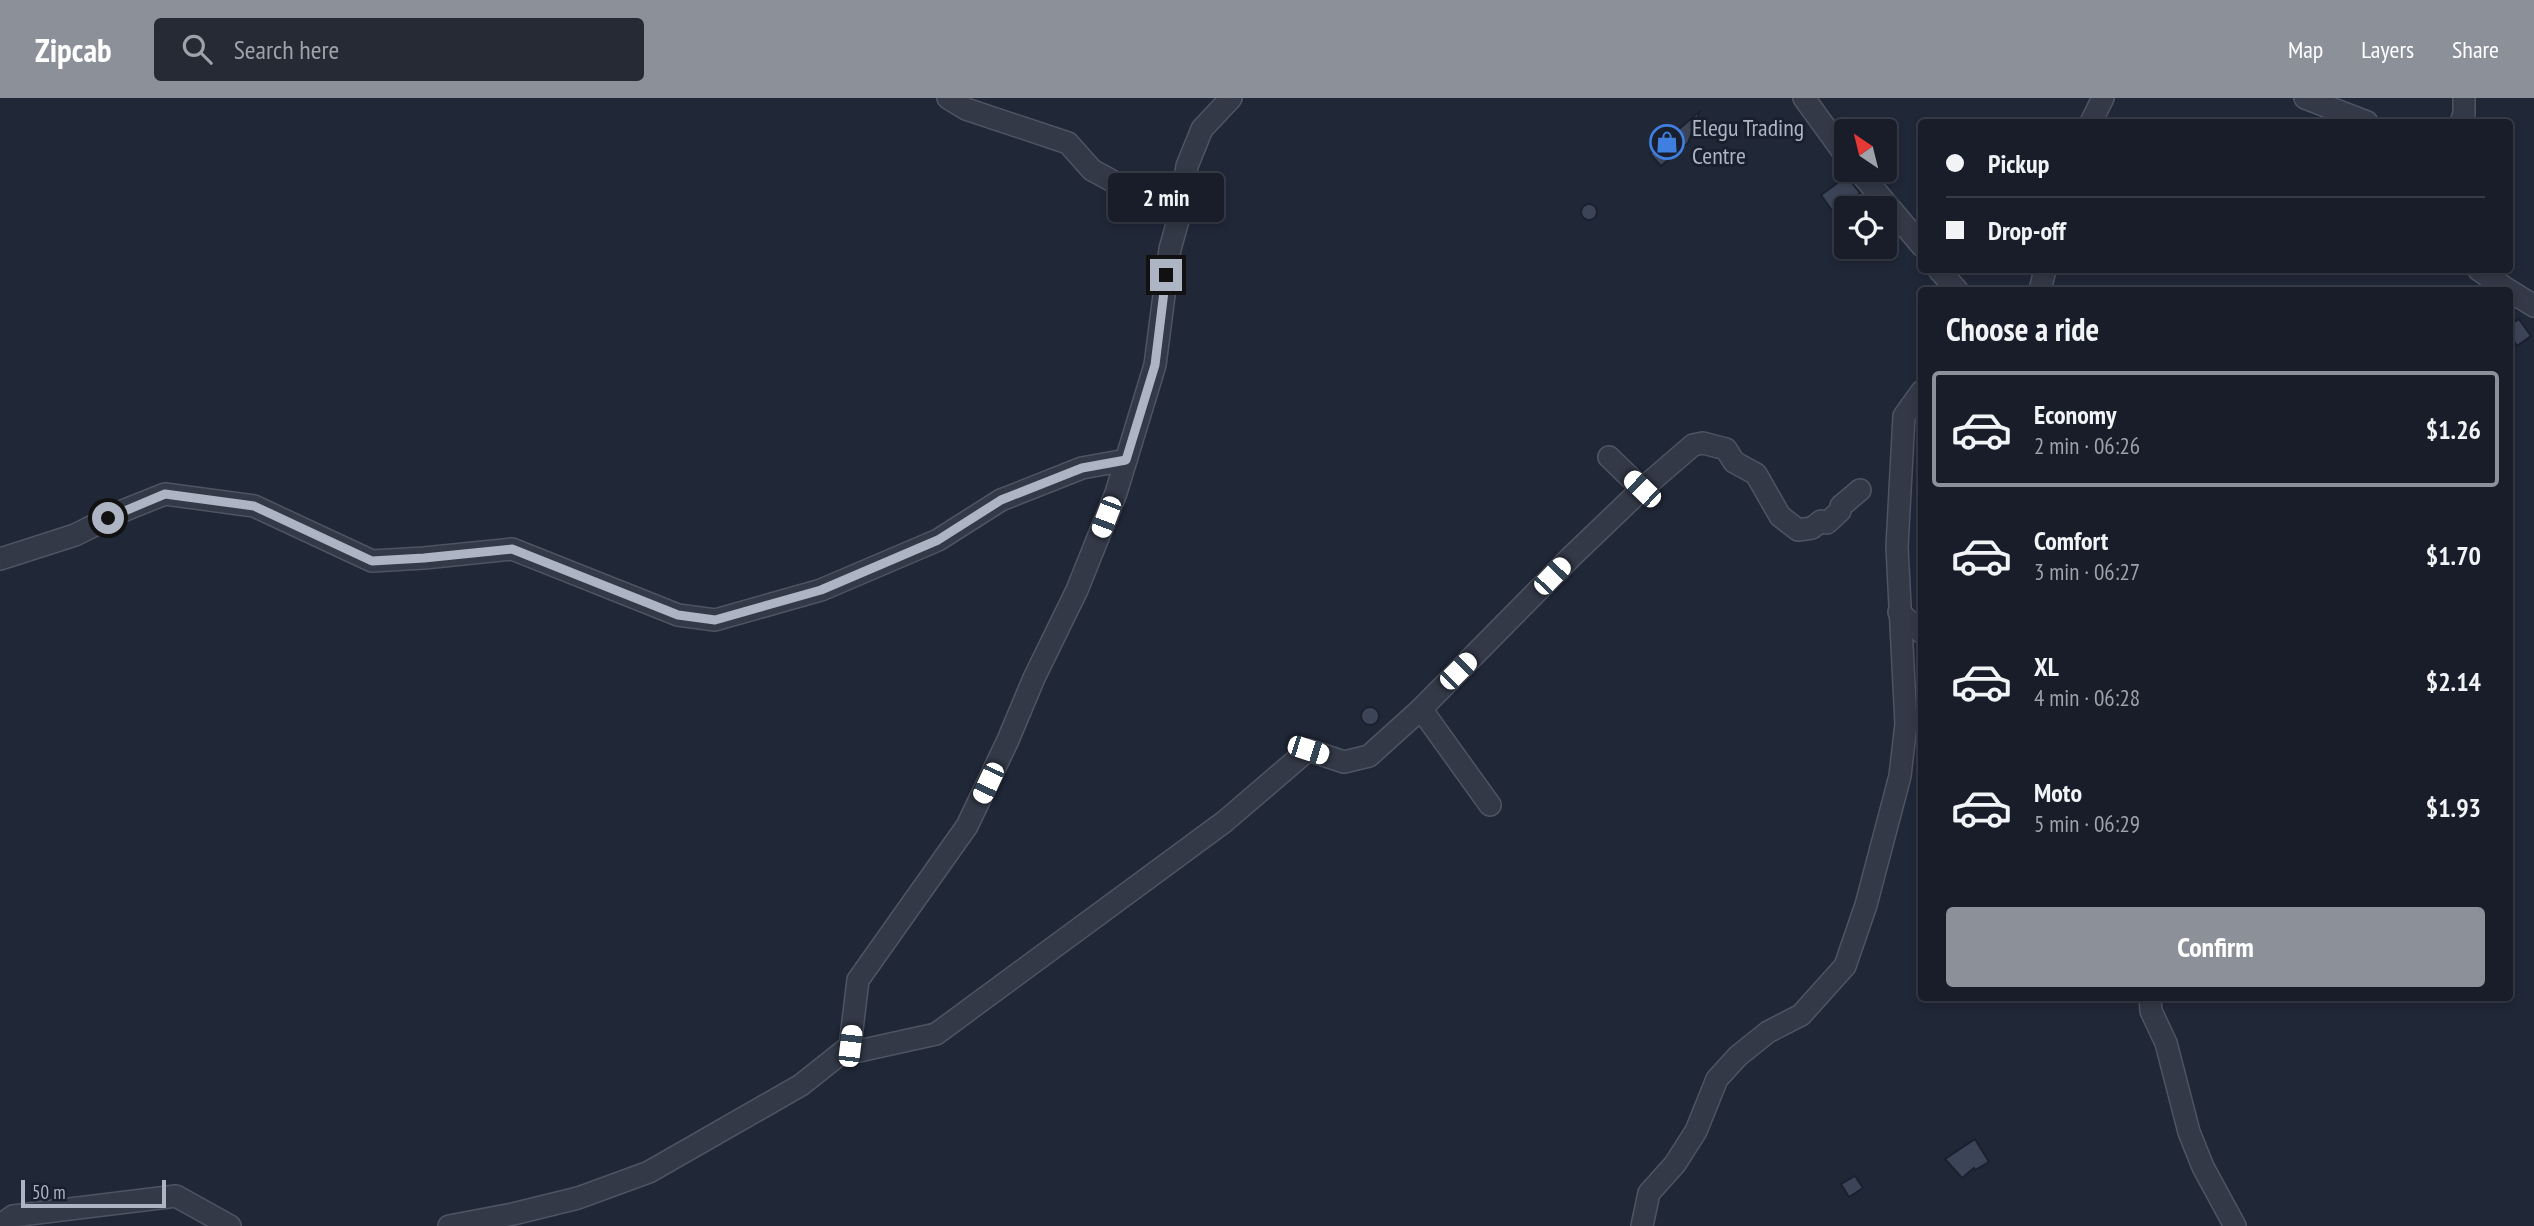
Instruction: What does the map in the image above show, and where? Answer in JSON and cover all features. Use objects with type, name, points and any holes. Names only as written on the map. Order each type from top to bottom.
[{"type":"street","points":[[948,98],[966,109],[1068,143],[1092,170],[1179,217]]},
{"type":"street","points":[[449,1226],[578,1198],[649,1172],[801,1085],[850,1046],[858,980],[967,826],[1077,590],[1115,493],[1155,365],[1170,248],[1179,217],[1187,166],[1202,129],[1231,98]]},
{"type":"street","points":[[1804,98],[1834,139]]},
{"type":"street","points":[[2092,119],[2103,98]]},
{"type":"street","points":[[2305,98],[2359,119]]},
{"type":"street","points":[[2462,119],[2464,98]]},
{"type":"street","points":[[1868,182],[1918,241]]},
{"type":"street","points":[[1942,273],[1953,287]]},
{"type":"street","points":[[2483,273],[2503,287]]},
{"type":"street","points":[[2513,293],[2534,306]]},
{"type":"street","points":[[1642,1226],[1649,1193],[1675,1164],[1696,1131],[1717,1079],[1738,1056],[1768,1032],[1801,1015],[1845,966],[1866,905],[1900,776],[1906,724],[1896,547],[1904,416],[1918,397]]},
{"type":"street","points":[[850,1046],[859,1051],[936,1034],[1224,822],[1308,750],[1344,762],[1369,756],[1421,709],[1571,557],[1693,445],[1703,443],[1726,449],[1734,462],[1756,474],[1780,516],[1798,530],[1812,528],[1821,521],[1827,523],[1840,511],[1841,506],[1860,490]]},
{"type":"street","points":[[1609,457],[1642,489]]},
{"type":"street","points":[[0,559],[75,535],[165,494],[254,506],[372,561],[512,549],[678,615],[715,620],[821,590],[938,540],[1001,500],[1082,468],[1126,460]]},
{"type":"street","points":[[1899,612],[1918,629]]},
{"type":"street","points":[[1421,709],[1490,805]]},
{"type":"street","points":[[2150,1001],[2151,1011],[2166,1043],[2189,1132],[2203,1167],[2235,1226]]},
{"type":"street","points":[[0,1226],[13,1216],[176,1196],[230,1226]]},
{"type":"building","points":[[1700,111],[1688,143],[1661,166],[1650,154]]},
{"type":"building","points":[[1839,182],[1852,182],[1860,193],[1856,196],[1834,196],[1833,212],[1821,195]]},
{"type":"building","points":[[1589,204],[1595,206],[1595,218],[1589,220],[1583,218],[1581,212],[1583,206]]},
{"type":"building","points":[[2519,319],[2531,336],[2517,346],[2513,340],[2513,323]]},
{"type":"building","points":[[1370,707],[1376,710],[1379,716],[1376,722],[1370,725],[1364,722],[1361,716],[1364,710]]},
{"type":"building","points":[[1975,1139],[1989,1162],[1975,1170],[1974,1168],[1962,1178],[1945,1159]]},
{"type":"building","points":[[1855,1176],[1863,1188],[1849,1197],[1841,1184]]},
{"type":"place","name":"Elegu Trading Centre","points":[[1667,142]]},
{"type":"route","points":[[108,518],[165,494],[254,506],[372,561],[512,549],[678,615],[715,620],[821,590],[938,540],[1001,500],[1082,468],[1126,460],[1155,365],[1166,275]]}]
